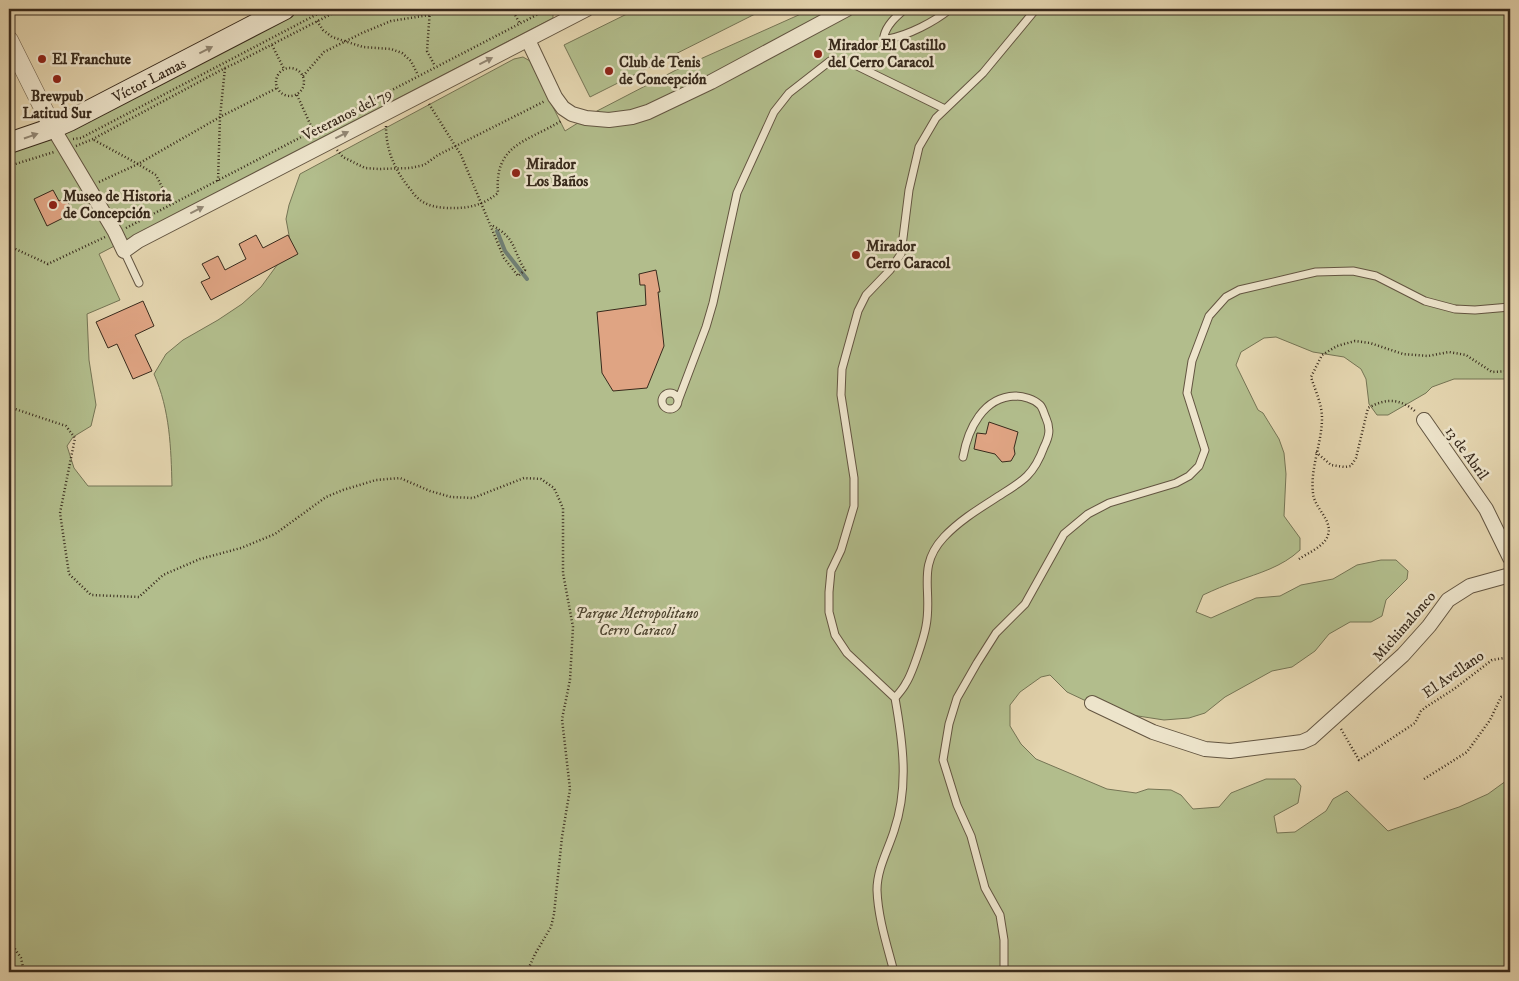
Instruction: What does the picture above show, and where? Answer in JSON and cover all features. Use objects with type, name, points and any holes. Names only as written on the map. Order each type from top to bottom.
[{"type":"main road","name":"Víctor Lamas","points":[[9,143],[53,128],[261,14],[285,9]]},
{"type":"street","name":"Veteranos del 79","points":[[124,251],[138,240],[587,9]]},
{"type":"street","points":[[528,40],[555,97],[563,108],[572,114],[586,118],[609,120],[632,117],[648,112],[711,82],[847,9]]},
{"type":"street","points":[[9,40],[53,128],[73,147],[124,251]]},
{"type":"street","name":"13 de Abril","points":[[1424,420],[1486,509],[1510,558]]},
{"type":"street","name":"Michimalonco","points":[[1092,703],[1153,732],[1205,749],[1230,751],[1302,742],[1310,738],[1404,655],[1448,600],[1470,586],[1510,575]]},
{"type":"lane","points":[[905,9],[885,30],[884,36],[888,39],[898,37],[921,26],[950,9]]},
{"type":"lane","points":[[894,972],[880,915],[877,888],[881,866],[895,830],[903,795],[902,740],[895,698],[847,653],[835,635],[829,612],[831,571],[841,550],[854,506],[854,478],[841,395],[842,368],[858,311],[866,295],[890,270],[900,254],[909,190],[919,147],[936,118],[983,73],[1036,9]]},
{"type":"lane","points":[[686,381],[664,397],[662,401],[667,408],[676,407],[686,381],[706,326],[713,303],[737,193],[774,112],[789,93],[830,61],[849,62],[945,109]]},
{"type":"lane","points":[[124,251],[139,282]]},
{"type":"lane","points":[[1004,972],[1004,940],[1000,915],[985,888],[971,836],[957,805],[943,760],[949,724],[958,698],[976,662],[996,633],[1025,604],[1064,534],[1088,514],[1109,504],[1176,483],[1189,476],[1199,466],[1204,450],[1187,393],[1192,360],[1210,316],[1226,297],[1239,290],[1316,272],[1353,271],[1376,276],[1425,300],[1455,309],[1475,310],[1510,307]]},
{"type":"lane","points":[[669,393],[674,394],[678,401]]},
{"type":"lane","points":[[895,698],[907,682],[926,627],[928,607],[926,569],[931,554],[944,537],[960,522],[1026,477],[1039,461],[1048,439],[1050,427],[1040,405],[1020,396],[1007,397],[992,402],[983,411],[973,427],[966,442],[963,457]]},
{"type":"path","points":[[182,84],[327,9]]},
{"type":"path","points":[[9,167],[93,139],[225,68],[341,9]]},
{"type":"path","points":[[430,9],[427,51],[435,66]]},
{"type":"path","points":[[303,76],[324,52],[347,41],[391,21],[430,15],[445,9]]},
{"type":"path","points":[[512,9],[520,24]]},
{"type":"path","points":[[9,246],[48,264],[171,205],[435,66],[548,9]]},
{"type":"path","points":[[317,22],[332,37],[363,47],[391,49],[402,53],[411,61],[418,75]]},
{"type":"path","points":[[272,45],[284,69]]},
{"type":"path","points":[[218,180],[220,118],[225,68]]},
{"type":"path","points":[[293,68],[303,76],[303,88],[297,94],[292,96],[283,95],[277,88],[276,79],[284,69],[293,68]]},
{"type":"path","points":[[99,182],[138,164],[277,88]]},
{"type":"path","points":[[422,93],[456,147],[504,258],[518,276],[525,270],[513,243],[500,230],[491,225]]},
{"type":"path","points":[[297,94],[313,130],[325,144],[343,157],[365,168],[410,168],[424,165],[438,155],[555,97]]},
{"type":"path","points":[[387,112],[387,137],[395,167],[409,188],[424,203],[447,208],[474,206],[491,199],[498,193],[498,172],[503,158],[514,146],[572,114]]},
{"type":"path","points":[[93,139],[156,175],[171,205]]},
{"type":"path","points":[[1299,559],[1327,540],[1329,533],[1328,524],[1317,507],[1313,496],[1313,472],[1322,417],[1321,407],[1311,377],[1322,355],[1337,346],[1355,341],[1370,343],[1403,354],[1428,356],[1449,352],[1466,355],[1492,372],[1510,371]]},
{"type":"path","points":[[1316,452],[1331,464],[1345,467],[1351,466],[1356,458],[1368,408],[1381,401],[1390,400],[1404,403],[1424,420]]},
{"type":"path","points":[[9,407],[66,426],[75,438],[60,513],[70,574],[91,595],[139,597],[163,574],[200,559],[241,548],[275,534],[326,497],[376,480],[400,478],[430,491],[451,497],[466,498],[473,498],[524,478],[541,479],[554,488],[563,508],[563,574],[573,627],[570,680],[562,719],[570,789],[551,927],[527,972]]},
{"type":"path","name":"El Avellano","points":[[1334,716],[1359,760],[1415,723],[1421,711],[1492,660],[1510,657]]},
{"type":"path","points":[[1424,779],[1467,752],[1490,720],[1501,697],[1510,694]]},
{"type":"path","points":[[9,940],[21,958],[24,972]]},
{"type":"green space","name":"Parque Metropolitano Cerro Caracol","points":[[300,9],[561,9],[553,14],[553,18],[99,254],[120,300],[87,314],[89,360],[96,405],[91,426],[73,437],[67,446],[74,468],[88,486],[172,486],[170,443],[166,415],[154,374],[166,354],[183,340],[242,304],[261,287],[291,246],[286,219],[300,174],[514,59],[523,57],[530,61],[565,131],[597,111],[678,69],[812,9],[1510,9],[1510,379],[1454,379],[1432,387],[1426,393],[1388,415],[1377,415],[1369,404],[1366,379],[1361,369],[1344,357],[1313,352],[1276,337],[1264,338],[1241,352],[1236,365],[1258,410],[1263,413],[1279,439],[1284,453],[1286,474],[1284,516],[1300,538],[1300,550],[1286,561],[1270,569],[1203,595],[1196,612],[1211,618],[1256,598],[1280,596],[1301,585],[1333,579],[1357,565],[1381,560],[1396,560],[1408,571],[1407,579],[1386,600],[1382,616],[1371,622],[1350,622],[1329,634],[1315,651],[1292,667],[1272,671],[1225,697],[1205,713],[1189,718],[1164,720],[1125,714],[1067,692],[1050,675],[1041,677],[1020,692],[1010,705],[1010,726],[1021,744],[1036,759],[1107,789],[1136,793],[1148,789],[1171,790],[1181,795],[1193,809],[1219,807],[1231,793],[1266,779],[1295,779],[1301,786],[1298,803],[1274,816],[1277,833],[1295,832],[1326,811],[1333,799],[1347,791],[1388,831],[1459,807],[1488,794],[1510,778],[1510,972],[9,972],[9,152],[74,125]]},
{"type":"green space","name":"Club de Tenis de Concepción","points":[[637,9],[765,9],[590,97],[564,45]]},
{"type":"building","name":"Museo de Historia de Concepción","points":[[53,190],[59,201],[66,198],[73,213],[47,226],[34,199]]},
{"type":"building","points":[[256,235],[263,248],[288,235],[298,254],[211,300],[201,282],[210,278],[202,264],[218,256],[225,270],[246,259],[239,244]]},
{"type":"building","points":[[656,270],[660,292],[658,292],[664,346],[647,388],[613,391],[602,373],[597,312],[646,305],[645,285],[640,285],[639,274]]},
{"type":"building","points":[[143,301],[154,326],[135,335],[152,371],[133,379],[117,344],[108,348],[96,322]]},
{"type":"building","points":[[989,422],[1018,432],[1014,448],[1015,454],[1011,461],[1002,462],[995,454],[974,449],[977,433],[986,434]]},
{"type":"waterway","points":[[497,231],[505,251],[527,279]]},
{"type":"place","name":"Mirador El Castillo del Cerro Caracol","points":[[818,54]]},
{"type":"place","name":"El Franchute","points":[[42,59]]},
{"type":"place","name":"Club de Tenis de Concepción","points":[[609,71]]},
{"type":"place","name":"Brewpub Latitud Sur","points":[[57,79]]},
{"type":"place","name":"Mirador Los Baños","points":[[516,173]]},
{"type":"place","name":"Museo de Historia de Concepción","points":[[53,205]]},
{"type":"place","name":"Mirador Cerro Caracol","points":[[856,255]]}]
